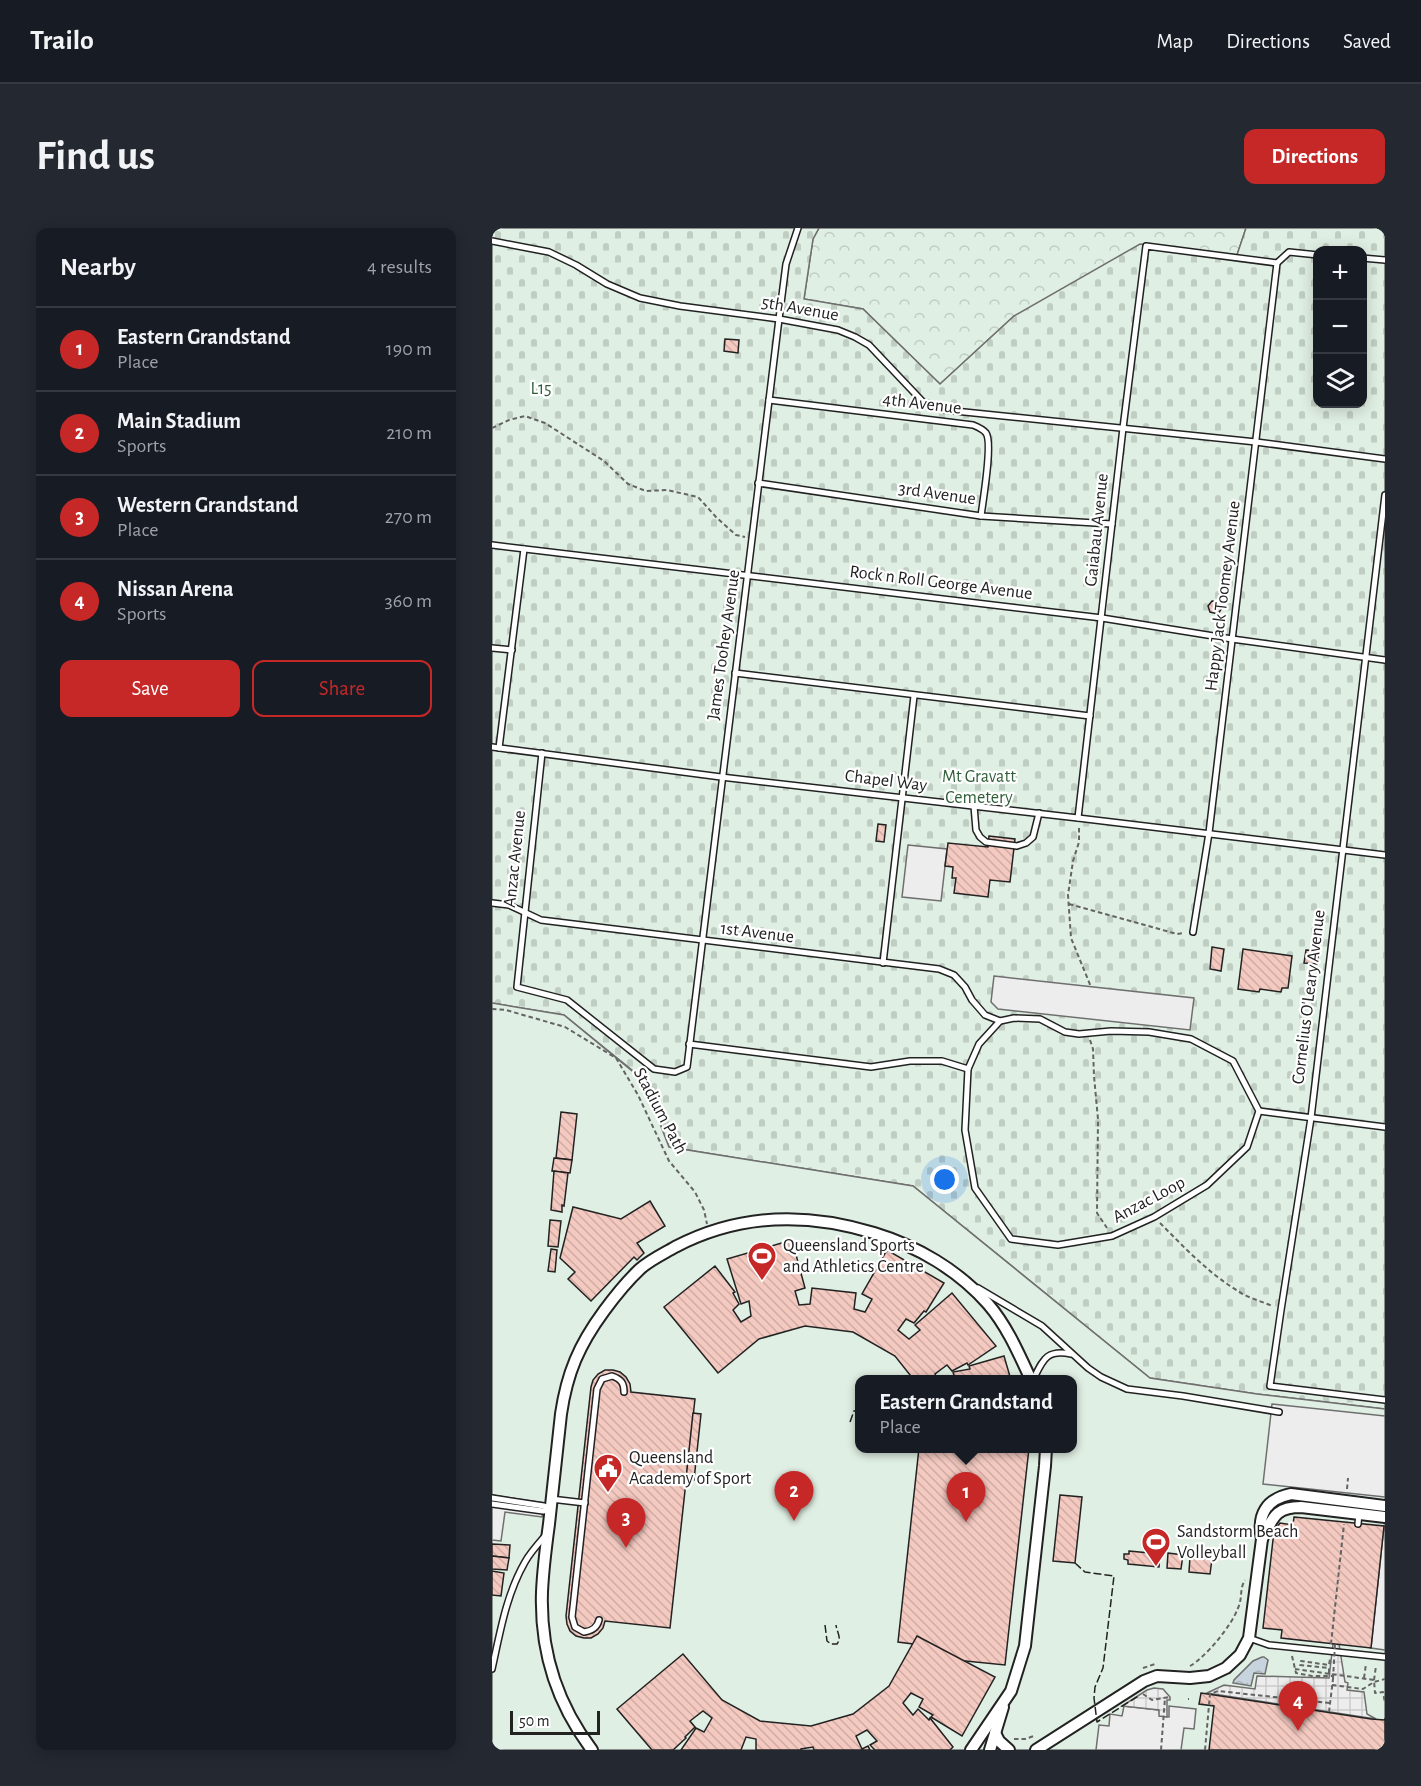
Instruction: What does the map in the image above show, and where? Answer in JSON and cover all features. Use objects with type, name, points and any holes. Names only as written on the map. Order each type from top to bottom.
[{"type":"street","points":[[592,1750],[579,1734],[566,1710],[555,1685],[548,1657],[542,1595],[551,1504],[565,1388],[570,1372],[594,1326],[619,1291],[642,1268],[694,1237],[758,1220],[788,1218],[822,1221],[857,1228],[890,1238],[929,1256],[958,1277],[989,1305],[1016,1345],[1030,1375]]},
{"type":"street","points":[[990,1750],[1025,1646],[1046,1453]]},
{"type":"street","points":[[1262,1539],[1261,1519],[1265,1509],[1281,1496],[1291,1494],[1359,1513],[1385,1506]]},
{"type":"street","points":[[1036,1750],[1152,1677],[1209,1676],[1226,1668],[1240,1655],[1248,1638],[1262,1539],[1274,1515],[1290,1507],[1385,1516]]},
{"type":"street","points":[[971,1750],[995,1712],[1004,1704]]},
{"type":"street","points":[[995,1733],[999,1741],[1009,1750]]},
{"type":"lane","name":"James Toohey Avenue","points":[[687,1067],[786,264],[798,228]]},
{"type":"lane","name":"5th Avenue","points":[[492,241],[549,252],[607,284],[640,298],[838,330],[869,345],[923,402],[945,410],[1123,428]]},
{"type":"lane","name":"Gaiabau Avenue","points":[[1078,818],[1146,246],[1277,263]]},
{"type":"lane","points":[[1277,263],[1289,252],[1313,255]]},
{"type":"lane","points":[[1367,258],[1385,260]]},
{"type":"lane","name":"Happy Jack Toomey Avenue","points":[[1193,932],[1209,834],[1277,263]]},
{"type":"lane","name":"4th Avenue","points":[[769,400],[973,425],[981,429],[986,433],[989,445],[981,516]]},
{"type":"lane","points":[[1123,428],[1385,459]]},
{"type":"lane","name":"3rd Avenue","points":[[758,483],[981,516],[1112,524]]},
{"type":"lane","name":"Cornelius O'Leary Avenue","points":[[1385,495],[1311,1118],[1270,1386],[1385,1400]]},
{"type":"lane","name":"Rock n Roll George Avenue","points":[[492,545],[1102,618],[1385,660]]},
{"type":"lane","points":[[495,747],[512,650],[524,549]]},
{"type":"lane","points":[[492,648],[512,650]]},
{"type":"lane","points":[[735,673],[1090,716]]},
{"type":"lane","points":[[884,963],[914,696]]},
{"type":"lane","name":"Chapel Way","points":[[495,747],[902,799],[1039,813],[1385,855]]},
{"type":"lane","name":"Anzac Avenue","points":[[542,753],[517,987],[567,1000],[654,1069],[675,1072],[687,1067]]},
{"type":"lane","points":[[974,806],[976,830],[980,837],[986,842],[1017,846],[1026,843],[1032,837],[1039,813]]},
{"type":"lane","name":"1st Avenue","points":[[492,903],[509,905],[541,920],[939,969],[954,975],[985,1015],[1000,1022]]},
{"type":"lane","points":[[1000,1022],[1014,1018],[1040,1019],[1065,1032],[1079,1034],[1111,1031],[1149,1032],[1191,1040],[1233,1061],[1259,1111],[1385,1127]]},
{"type":"lane","name":"Anzac Loop","points":[[1000,1022],[979,1044],[968,1069],[964,1130],[975,1188],[1011,1239],[1058,1245],[1112,1236],[1154,1217],[1207,1185],[1247,1147],[1259,1111]]},
{"type":"lane","points":[[689,1044],[871,1067],[910,1061],[942,1061],[968,1069]]},
{"type":"lane","points":[[958,1277],[1042,1326],[1101,1377],[1127,1389],[1193,1397],[1279,1412]]},
{"type":"lane","points":[[1035,1375],[1042,1361],[1049,1355],[1057,1352],[1073,1354]]},
{"type":"lane","points":[[599,1620],[597,1625],[589,1631],[579,1630],[573,1622],[585,1503],[599,1383],[607,1377],[617,1378],[624,1386],[624,1392]]},
{"type":"lane","points":[[492,1498],[544,1506],[585,1503]]},
{"type":"lane","points":[[492,1504],[543,1511],[551,1504]]},
{"type":"lane","points":[[492,1669],[513,1585],[525,1560],[548,1533]]},
{"type":"lane","points":[[1248,1638],[1269,1645],[1385,1657]]},
{"type":"path","points":[[492,428],[525,416],[545,423],[604,461],[628,484],[646,491],[667,490],[698,497],[736,535],[753,539]]},
{"type":"path","points":[[1080,828],[1068,895],[1071,938],[1091,987]]},
{"type":"path","points":[[1069,904],[1177,934],[1193,932]]},
{"type":"path","name":"Stadium Path","points":[[492,1009],[506,1010],[565,1027],[616,1058],[638,1095],[669,1161],[695,1192],[704,1210],[708,1232]]},
{"type":"path","points":[[1087,1033],[1093,1048],[1098,1119],[1097,1213],[1112,1236]]},
{"type":"path","points":[[1154,1217],[1213,1273],[1239,1292],[1281,1310]]},
{"type":"path","points":[[1329,1673],[1329,1668],[1300,1665],[1301,1662],[1329,1665],[1345,1512]]},
{"type":"path","points":[[1329,1712],[1335,1644]]},
{"type":"path","points":[[1292,1656],[1296,1673],[1333,1678]]},
{"type":"path","points":[[1364,1678],[1366,1665]]},
{"type":"path","points":[[1376,1666],[1375,1693],[1383,1692],[1385,1703]]},
{"type":"path","points":[[1295,1669],[1374,1681]]},
{"type":"path","points":[[1332,1685],[1363,1689],[1374,1681],[1385,1678]]},
{"type":"path","points":[[1216,1686],[1218,1691]]},
{"type":"path","points":[[1204,1750],[1210,1694],[1218,1691],[1330,1703]]},
{"type":"path","points":[[1141,1692],[1152,1700],[1170,1697]]},
{"type":"path","points":[[1161,1750],[1165,1698]]},
{"type":"green space","name":"Mt Gravatt Cemetery","points":[[492,228],[819,228],[813,239],[804,299],[863,309],[940,384],[1014,316],[1140,244],[1237,255],[1246,228],[1385,228],[1385,1409],[1257,1394],[1150,1378],[913,1186],[669,1147],[643,1079],[564,1015],[492,1003]]},
{"type":"green space","points":[[819,228],[1246,228],[1237,255],[1014,316],[940,384],[863,309],[804,299],[813,239]]},
{"type":"green space","name":"Queensland Sports and Athletics Centre","points":[[492,1003],[564,1015],[643,1080],[669,1147],[913,1186],[1150,1378],[1257,1394],[1385,1409],[1385,1750],[492,1750]]},
{"type":"shaded area","points":[[908,845],[947,849],[941,901],[902,897]]},
{"type":"shaded area","points":[[994,976],[1194,998],[1190,1030],[998,1009],[991,1002]]},
{"type":"shaded area","points":[[1272,1404],[1385,1416],[1385,1497],[1263,1484]]},
{"type":"shaded area","points":[[492,1495],[544,1503],[542,1517],[505,1512],[501,1541],[492,1540]]},
{"type":"shaded area","points":[[1385,1527],[1385,1650],[1371,1648]]},
{"type":"shaded area","points":[[1333,1644],[1339,1644],[1345,1682],[1348,1683],[1347,1690],[1364,1692],[1367,1714],[1376,1719],[1207,1693],[1224,1685],[1255,1689],[1257,1676],[1329,1678]]},
{"type":"shaded area","points":[[1163,1689],[1170,1697],[1170,1700],[1167,1700],[1167,1717],[1159,1716],[1159,1710],[1122,1706],[1147,1690]]},
{"type":"shaded area","points":[[1124,1706],[1159,1710],[1160,1716],[1169,1717],[1169,1706],[1196,1709],[1194,1729],[1184,1728],[1181,1750],[1096,1750],[1099,1725],[1109,1726],[1110,1714],[1122,1716]]},
{"type":"water","points":[[1262,1657],[1268,1660],[1265,1674],[1254,1673],[1251,1686],[1233,1683],[1253,1661]]},
{"type":"building","points":[[725,339],[739,340],[738,353],[724,351]]},
{"type":"building","points":[[1212,601],[1219,602],[1222,608],[1218,614],[1210,612],[1208,606]]},
{"type":"building","points":[[878,824],[886,825],[884,842],[876,841]]},
{"type":"building","points":[[989,836],[1015,839],[1010,882],[990,880],[988,897],[954,893],[956,878],[952,878],[953,867],[945,866],[948,843],[988,847]]},
{"type":"building","points":[[1212,947],[1224,949],[1221,971],[1210,969]]},
{"type":"building","points":[[1243,949],[1292,956],[1288,988],[1282,988],[1281,992],[1238,989]]},
{"type":"building","points":[[1306,950],[1319,951],[1317,964],[1304,963]]},
{"type":"building","points":[[561,1112],[577,1114],[572,1160],[556,1158]]},
{"type":"building","points":[[554,1158],[572,1160],[570,1173],[552,1171]]},
{"type":"building","points":[[554,1171],[568,1173],[562,1212],[551,1210]]},
{"type":"building","points":[[650,1201],[665,1226],[637,1243],[644,1253],[637,1260],[634,1257],[591,1301],[568,1279],[575,1272],[560,1258],[573,1207],[621,1219]]},
{"type":"building","points":[[550,1220],[561,1221],[558,1247],[548,1246]]},
{"type":"building","points":[[792,1240],[805,1288],[795,1291],[799,1305],[810,1304],[812,1288],[856,1293],[854,1309],[865,1312],[872,1299],[862,1294],[887,1250],[944,1283],[926,1312],[924,1311],[914,1323],[906,1319],[898,1330],[909,1339],[920,1330],[915,1325],[952,1293],[996,1346],[968,1365],[967,1363],[952,1371],[947,1365],[936,1375],[910,1375],[895,1356],[853,1332],[805,1326],[759,1339],[718,1373],[664,1307],[715,1266],[735,1292],[733,1293],[739,1304],[733,1310],[741,1322],[751,1316],[749,1301],[741,1304],[727,1259]]},
{"type":"building","points":[[551,1249],[557,1250],[555,1272],[548,1271]]},
{"type":"building","points":[[1004,1356],[1010,1375],[954,1375],[953,1372],[970,1369],[969,1366]]},
{"type":"building","points":[[605,1370],[620,1372],[626,1377],[631,1392],[695,1399],[670,1628],[605,1621],[598,1634],[591,1638],[584,1638],[570,1631],[566,1616],[591,1387],[593,1380]]},
{"type":"building","points":[[693,1413],[701,1414],[694,1480],[686,1479]]},
{"type":"building","points":[[918,1453],[1028,1453],[1005,1665],[916,1656],[913,1644],[898,1642]]},
{"type":"building","points":[[1060,1495],[1082,1497],[1075,1563],[1053,1561]]},
{"type":"building","points":[[1294,1517],[1384,1526],[1371,1648],[1281,1638],[1282,1630],[1263,1628],[1274,1531],[1280,1523],[1293,1525]]},
{"type":"building","points":[[492,1544],[510,1545],[509,1558],[492,1556]]},
{"type":"building","points":[[1129,1551],[1160,1554],[1159,1567],[1128,1564],[1128,1560],[1124,1559],[1124,1554],[1129,1554]]},
{"type":"building","points":[[1168,1553],[1183,1555],[1181,1569],[1167,1568]]},
{"type":"building","points":[[492,1556],[509,1558],[507,1570],[492,1569]]},
{"type":"building","points":[[1190,1557],[1212,1559],[1210,1574],[1189,1572]]},
{"type":"building","points":[[492,1571],[504,1573],[501,1596],[492,1595]]},
{"type":"building","points":[[917,1636],[995,1677],[962,1736],[919,1707],[923,1699],[911,1693],[903,1703],[913,1715],[918,1709],[929,1720],[930,1718],[953,1747],[950,1750],[875,1750],[870,1745],[877,1741],[867,1730],[856,1736],[862,1749],[868,1746],[870,1750],[814,1750],[813,1747],[801,1750],[756,1750],[756,1739],[746,1737],[741,1750],[681,1750],[696,1728],[704,1732],[712,1718],[703,1711],[690,1721],[695,1727],[673,1750],[652,1750],[617,1709],[683,1654],[722,1700],[760,1721],[811,1726],[853,1714],[889,1686]]},
{"type":"building","points":[[1201,1693],[1385,1720],[1385,1750],[1209,1750],[1214,1706],[1199,1704]]},
{"type":"fence","points":[[850,1422],[855,1411]]},
{"type":"fence","points":[[1075,1563],[1085,1572],[1114,1576],[1103,1668],[1095,1687],[1097,1722],[1140,1695]]},
{"type":"fence","points":[[825,1625],[827,1641],[837,1644],[839,1637],[836,1625]]},
{"type":"place","name":"Queensland Sports and Athletics Centre","points":[[762,1282]]},
{"type":"place","name":"Queensland Academy of Sport","points":[[608,1494]]},
{"type":"place","name":"Main Stadium","points":[[794,1521]]},
{"type":"place","name":"Eastern Grandstand","points":[[966,1522]]},
{"type":"place","name":"Western Grandstand","points":[[626,1548]]},
{"type":"place","name":"Sandstorm Beach Volleyball","points":[[1156,1568]]},
{"type":"place","name":"Nissan Arena","points":[[1298,1731]]},
{"type":"park label","name":"L15","points":[[541,389]]}]
